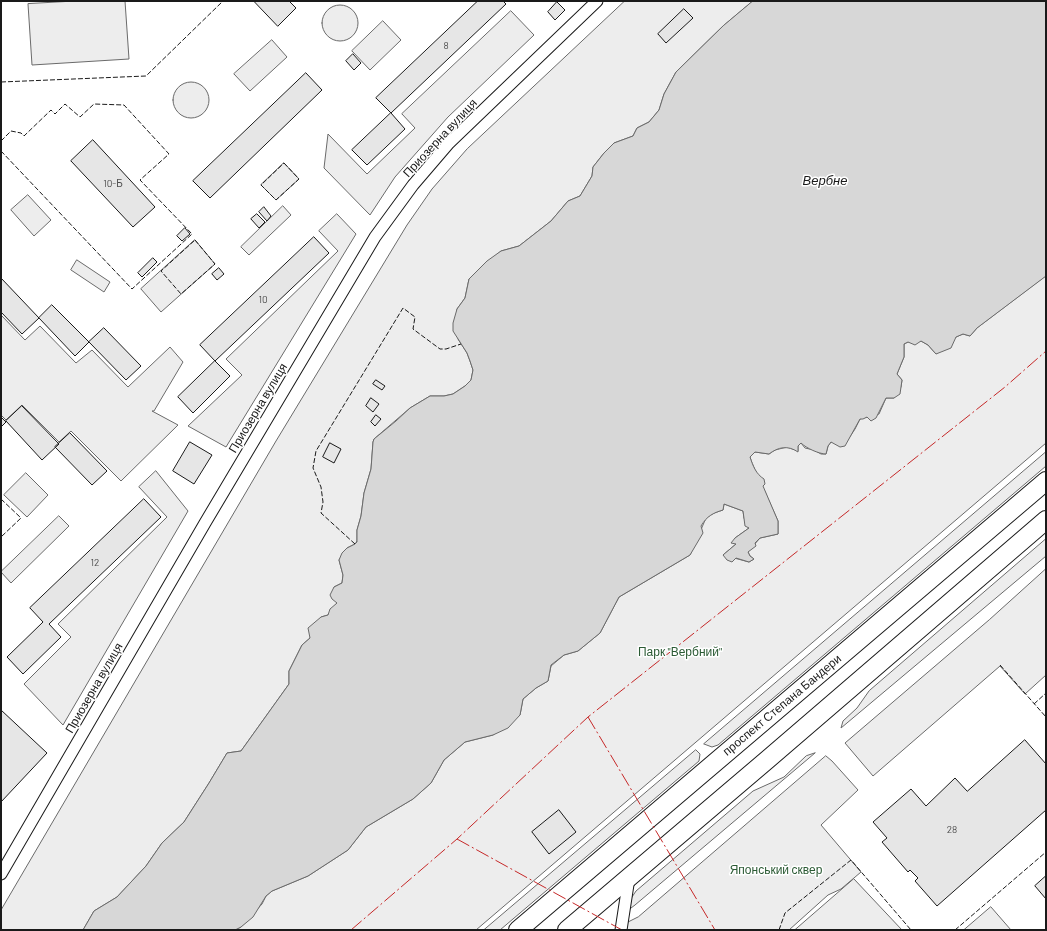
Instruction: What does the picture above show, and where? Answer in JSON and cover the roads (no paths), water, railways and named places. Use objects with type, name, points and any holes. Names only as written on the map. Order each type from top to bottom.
[{"type":"main road","name":"проспект Степана Бандери","points":[[518,930],[1046,481]]},
{"type":"main road","points":[[567,930],[1046,520]]},
{"type":"street","name":"Приозерна вулиця","points":[[1,874],[197,537],[376,237],[413,185],[449,143],[597,1]]},
{"type":"street","points":[[621,930],[629,878]]},
{"type":"water","name":"Вербне","points":[[753,1],[1046,1],[1046,276],[977,328],[970,336],[963,334],[956,337],[951,348],[936,354],[928,345],[921,341],[915,345],[908,342],[904,344],[904,357],[897,374],[902,380],[900,394],[894,398],[886,398],[876,418],[871,421],[867,417],[860,419],[845,446],[840,447],[831,442],[828,446],[826,454],[806,447],[801,443],[798,446],[798,452],[791,448],[779,448],[769,454],[755,452],[750,457],[757,472],[764,479],[765,484],[763,486],[778,521],[778,534],[760,538],[755,543],[756,546],[748,552],[754,559],[749,562],[736,558],[732,562],[727,560],[723,555],[736,544],[731,543],[735,538],[749,528],[745,526],[743,511],[724,504],[723,510],[710,515],[701,526],[703,533],[690,555],[619,597],[600,633],[578,651],[564,655],[551,665],[548,681],[536,688],[523,699],[520,715],[508,728],[493,735],[465,742],[444,760],[431,783],[413,799],[366,827],[348,850],[308,876],[272,891],[266,896],[253,917],[241,927],[235,930],[83,930],[94,911],[117,897],[146,866],[162,843],[184,822],[227,753],[241,751],[289,684],[289,671],[302,645],[310,638],[308,628],[321,617],[328,615],[330,609],[337,603],[330,595],[334,587],[342,583],[343,575],[339,560],[342,553],[357,542],[357,530],[361,516],[364,493],[371,469],[374,439],[410,408],[430,396],[444,396],[453,394],[471,380],[473,370],[470,361],[467,353],[453,331],[453,323],[457,309],[465,298],[469,279],[487,261],[501,251],[519,246],[551,221],[568,201],[580,196],[592,176],[593,167],[604,153],[614,143],[633,136],[637,128],[649,122],[659,110],[664,94],[676,72],[723,26]]},
{"type":"park label","name":"Парк \"Вербний\"","points":[[680,652]]},
{"type":"park label","name":"Японський сквер","points":[[776,870]]}]
